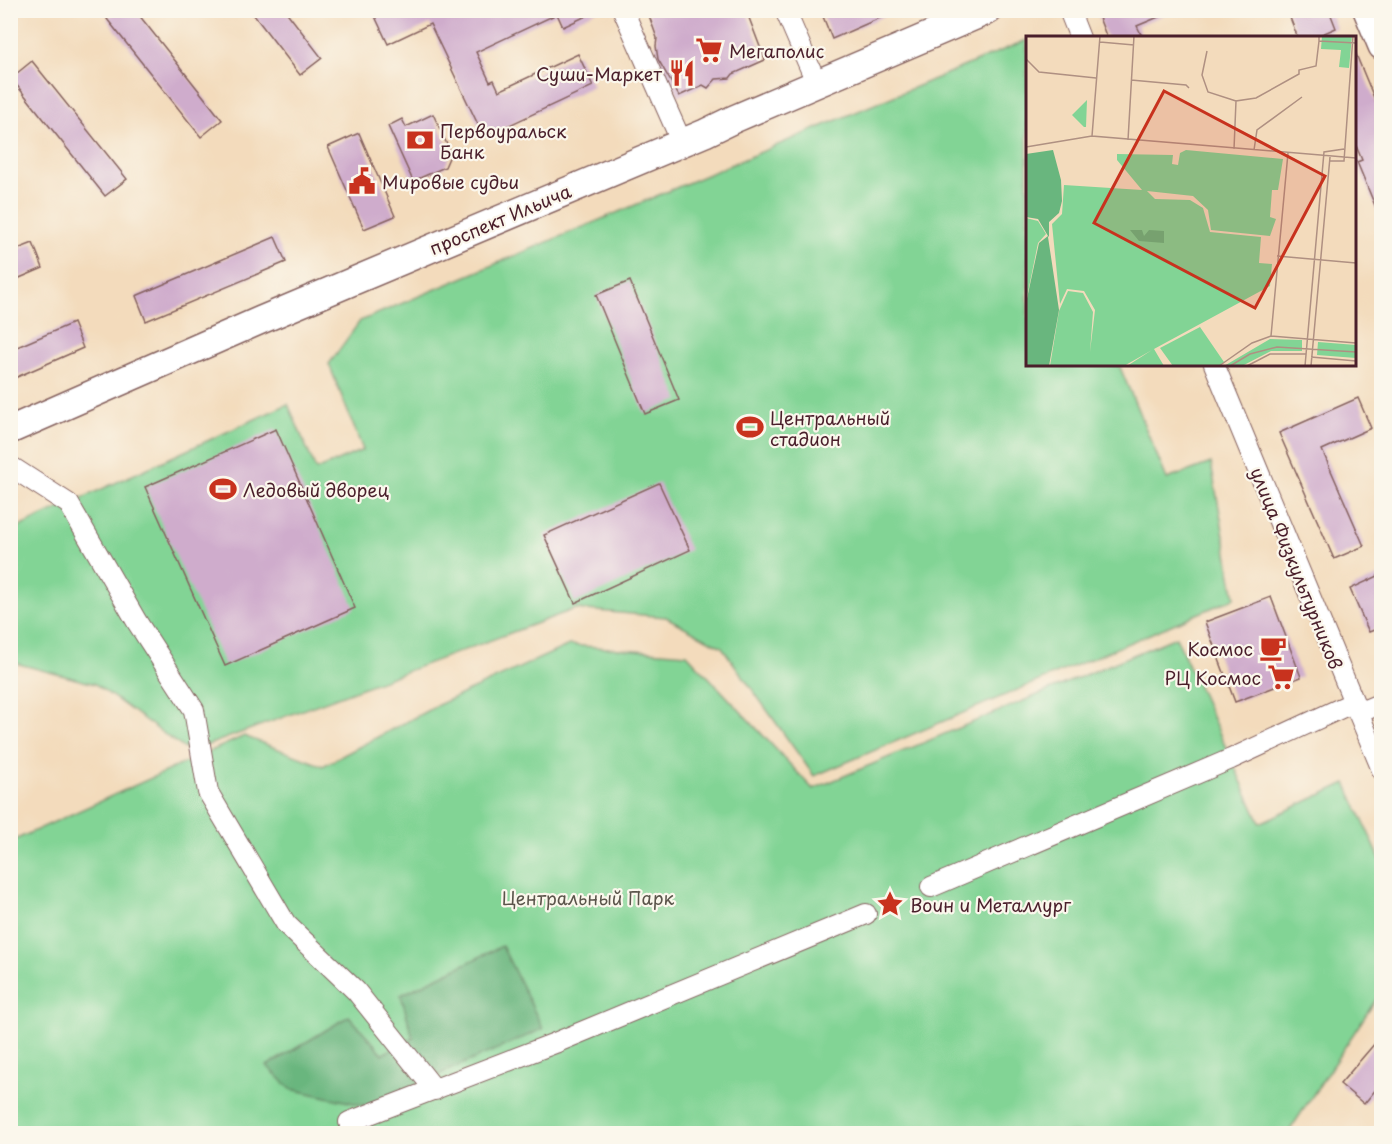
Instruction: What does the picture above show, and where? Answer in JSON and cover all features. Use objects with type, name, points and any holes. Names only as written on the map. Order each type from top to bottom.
[{"type":"main road","name":"проспект Ильича","points":[[10,430],[261,320],[989,10]]},
{"type":"main road","points":[[1366,10],[1382,46]]},
{"type":"street","points":[[623,10],[682,142]]},
{"type":"street","points":[[785,10],[817,84]]},
{"type":"street","points":[[1069,10],[1079,36]]},
{"type":"street","name":"улица Физкультурников","points":[[1215,366],[1382,770]]},
{"type":"street","points":[[10,466],[69,504],[137,622],[194,710],[208,792],[286,924],[356,991],[435,1090]]},
{"type":"street","points":[[931,887],[1355,708],[1382,703]]},
{"type":"street","points":[[349,1122],[555,1042],[866,914]]},
{"type":"green space","name":"Центральный стадион","points":[[1026,40],[1026,366],[1119,366],[1167,479],[1211,463],[1235,598],[814,776],[722,647],[666,617],[575,609],[189,752],[95,684],[11,662],[10,531],[288,404],[316,470],[363,450],[329,364],[360,321]]},
{"type":"green space","name":"Центральный Парк","points":[[1176,637],[1260,823],[1346,783],[1381,861],[1381,992],[1288,1133],[11,1133],[10,842],[244,736],[323,766],[438,705],[569,645],[687,654],[813,789]]},
{"type":"green space","points":[[502,946],[543,1029],[367,1106],[291,1089],[267,1066],[349,1016],[383,1054],[413,1038],[401,995]]},
{"type":"building","points":[[117,10],[135,10],[222,120],[201,137],[107,19]]},
{"type":"building","points":[[250,10],[285,10],[322,58],[300,75]]},
{"type":"building","points":[[372,10],[599,10],[563,27],[557,14],[476,52],[490,82],[494,80],[499,91],[578,54],[593,86],[484,137],[430,24],[388,44]]},
{"type":"building","name":"Мегаполис","points":[[647,10],[746,10],[765,60],[733,74],[730,78],[716,79],[708,88],[703,85],[679,96],[658,59],[657,38]]},
{"type":"building","points":[[829,10],[898,10],[832,39],[822,14]]},
{"type":"building","points":[[1096,10],[1173,10],[1137,26],[1141,34],[1137,36],[1106,36]]},
{"type":"building","points":[[1287,10],[1329,10],[1336,28],[1318,36],[1297,36]]},
{"type":"building","points":[[1356,54],[1382,117],[1381,220],[1357,162],[1362,160],[1356,146]]},
{"type":"building","points":[[32,61],[127,179],[105,196],[11,78]]},
{"type":"building","name":"Первоуральск Банк","points":[[433,114],[451,153],[445,167],[413,181],[388,126],[402,119],[406,127]]},
{"type":"building","points":[[359,133],[395,216],[364,229],[328,147]]},
{"type":"building","points":[[275,237],[286,262],[146,321],[136,296]]},
{"type":"building","points":[[33,243],[43,268],[10,282],[10,252]]},
{"type":"building","points":[[630,281],[679,400],[645,414],[596,295]]},
{"type":"building","points":[[73,323],[83,348],[10,380],[10,350]]},
{"type":"building","points":[[1358,398],[1371,428],[1322,450],[1364,546],[1334,559],[1279,433]]},
{"type":"building","points":[[276,429],[355,608],[225,666],[145,487]]},
{"type":"building","points":[[659,483],[690,550],[575,603],[544,535]]},
{"type":"building","points":[[1378,576],[1382,583],[1382,627],[1369,632],[1350,589]]},
{"type":"building","points":[[1271,597],[1301,677],[1235,702],[1205,622]]},
{"type":"building","points":[[1382,1035],[1382,1082],[1364,1104],[1340,1084]]},
{"type":"place","name":"Мегаполис","points":[[709,50]]},
{"type":"place","name":"Суши-Маркет","points":[[682,73]]},
{"type":"place","name":"Первоуральск Банк","points":[[420,140]]},
{"type":"place","name":"Мировые судьи","points":[[362,181]]},
{"type":"place","name":"Центральный стадион","points":[[750,427]]},
{"type":"place","name":"Ледовый дворец","points":[[223,489]]},
{"type":"place","name":"Космос","points":[[1273,648]]},
{"type":"place","name":"РЦ Космос","points":[[1281,677]]},
{"type":"place","name":"Воин и Металлург","points":[[890,904]]}]
